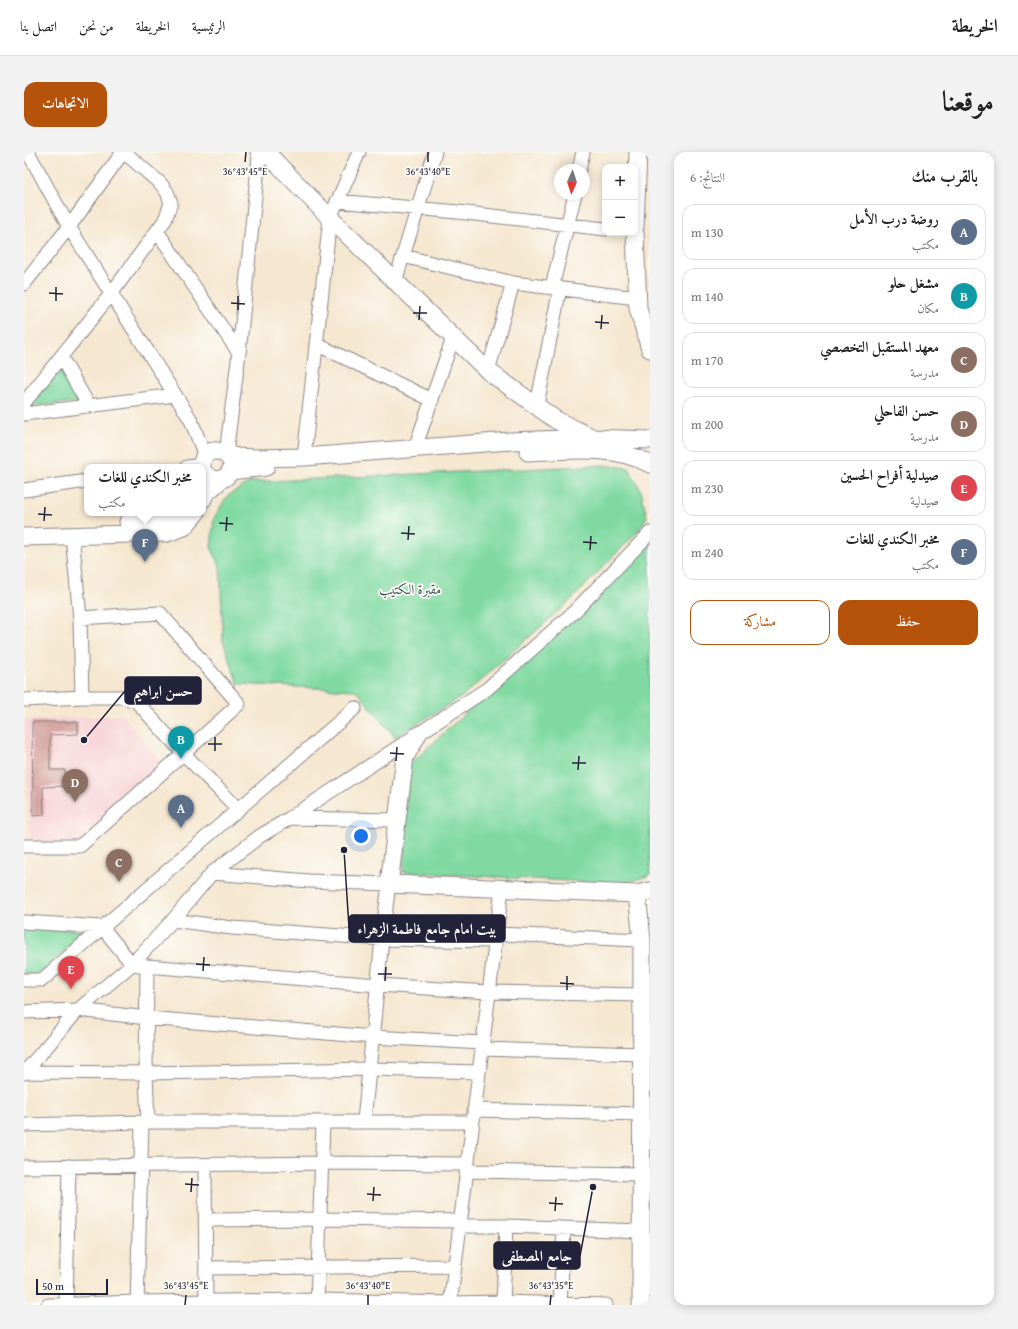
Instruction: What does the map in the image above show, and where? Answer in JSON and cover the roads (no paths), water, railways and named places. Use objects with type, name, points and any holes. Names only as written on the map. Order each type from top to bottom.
[{"type":"main road","points":[[266,152],[330,218],[488,371],[566,425],[594,438]]},
{"type":"main road","points":[[636,200],[638,152]]},
{"type":"main road","points":[[635,236],[637,298],[640,318],[650,349]]},
{"type":"main road","points":[[201,464],[213,451],[222,452],[237,457],[304,457],[510,442],[594,438],[650,440]]},
{"type":"main road","points":[[206,475],[211,479],[217,480],[226,474],[414,458],[586,450],[620,453],[632,456],[650,464]]},
{"type":"main road","points":[[206,494],[226,474],[231,462],[226,454]]},
{"type":"main road","points":[[24,528],[165,520],[175,516]]},
{"type":"main road","points":[[24,537],[167,533],[184,527],[193,516]]},
{"type":"main road","points":[[417,736],[405,757],[389,884],[502,889],[644,892],[642,940],[641,1305]]},
{"type":"street","points":[[28,152],[69,226],[191,420],[200,464]]},
{"type":"street","points":[[24,284],[124,152],[161,184],[167,192],[171,203],[165,220],[111,294],[24,403]]},
{"type":"street","points":[[226,454],[239,353],[259,157],[257,152]]},
{"type":"street","points":[[304,457],[330,218],[359,152]]},
{"type":"street","points":[[395,282],[435,152]]},
{"type":"street","points":[[581,164],[583,152]]},
{"type":"street","points":[[537,406],[556,288],[574,200]]},
{"type":"street","points":[[337,201],[418,208],[602,229]]},
{"type":"street","points":[[157,231],[239,353]]},
{"type":"street","points":[[403,256],[514,283],[637,298]]},
{"type":"street","points":[[488,371],[514,283]]},
{"type":"street","points":[[415,448],[454,338]]},
{"type":"street","points":[[316,344],[432,400]]},
{"type":"street","points":[[61,357],[89,406]]},
{"type":"street","points":[[24,414],[175,395]]},
{"type":"street","points":[[24,490],[84,481]]},
{"type":"street","points":[[24,1072],[78,1010],[132,964],[173,920],[212,873],[260,836],[417,736],[487,689],[575,611],[650,533]]},
{"type":"street","points":[[72,535],[80,618],[82,697]]},
{"type":"street","points":[[24,846],[80,846],[239,704],[160,613],[80,618]]},
{"type":"street","points":[[24,700],[82,697],[122,697],[136,701],[184,754],[238,809]]},
{"type":"street","points":[[24,980],[42,980],[355,708]]},
{"type":"street","points":[[290,818],[396,820]]},
{"type":"street","points":[[212,873],[309,881],[389,884],[382,939],[364,1122]]},
{"type":"street","points":[[450,1304],[502,889]]},
{"type":"street","points":[[173,920],[232,928],[382,939],[496,938],[642,940]]},
{"type":"street","points":[[24,922],[102,927],[132,964],[147,966],[378,985],[489,992],[642,995]]},
{"type":"street","points":[[137,1304],[141,1165],[145,1122],[147,966]]},
{"type":"street","points":[[24,1012],[78,1010],[147,1018],[482,1046],[642,1054]]},
{"type":"street","points":[[24,1072],[146,1073],[370,1069],[479,1072]]},
{"type":"street","points":[[24,1125],[145,1122],[364,1122],[473,1116],[642,1114]]},
{"type":"street","points":[[317,1303],[323,1122]]},
{"type":"street","points":[[24,1167],[322,1164],[466,1167],[642,1174]]},
{"type":"street","points":[[205,1165],[206,1304]]},
{"type":"street","points":[[66,1305],[69,1166]]},
{"type":"street","points":[[206,1220],[320,1219],[460,1223],[641,1231]]},
{"type":"street","points":[[503,1304],[506,1226]]},
{"type":"street","points":[[560,1304],[564,1228]]},
{"type":"street","points":[[206,1268],[454,1266]]},
{"type":"street","points":[[48,1305],[317,1303],[606,1305]]},
{"type":"place","name":"مخبر الكندي للغات","points":[[145,562]]},
{"type":"place","name":"حسن ابراهيم","points":[[84,740]]},
{"type":"place","name":"مشغل حلو","points":[[181,759]]},
{"type":"place","name":"حسن الفاحلي","points":[[75,802]]},
{"type":"place","name":"روضة درب الأمل","points":[[181,828]]},
{"type":"place","name":"بيت امام جامع فاطمة الزهراء","points":[[344,850]]},
{"type":"place","name":"معهد المستقبل التخصصي","points":[[119,882]]},
{"type":"place","name":"صيدلية أفراح الحسين","points":[[71,989]]},
{"type":"place","name":"جامع المصطفى","points":[[593,1187]]},
{"type":"park label","name":"مقبرة الكتيب","points":[[410,589]]}]
